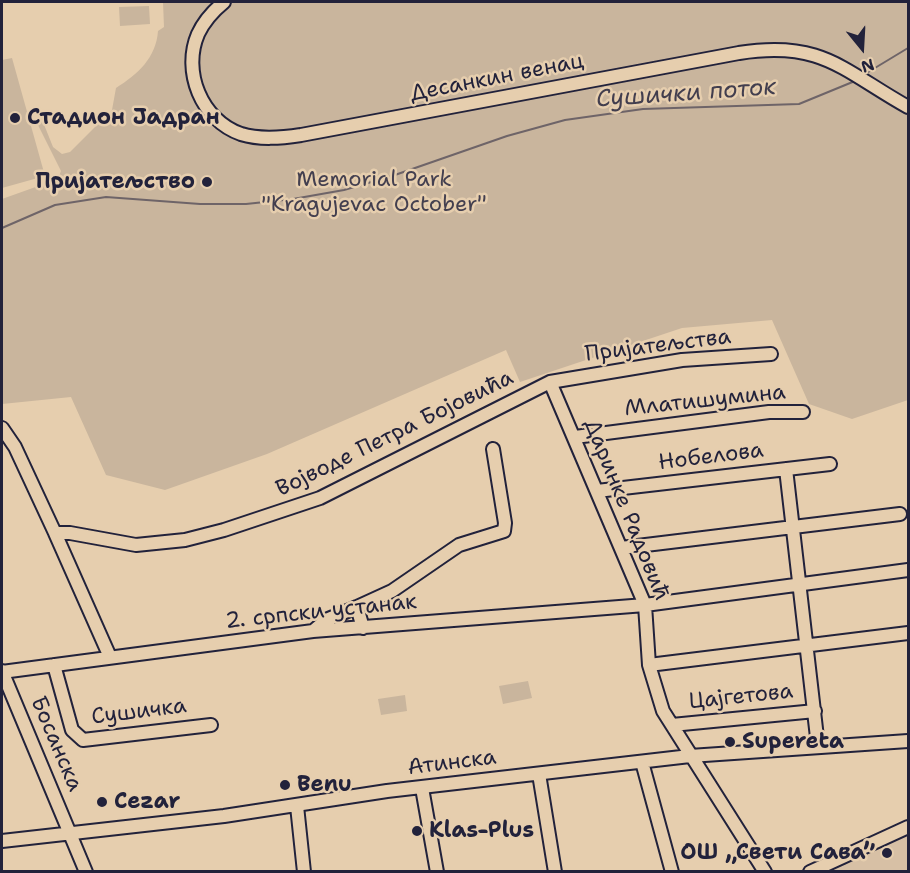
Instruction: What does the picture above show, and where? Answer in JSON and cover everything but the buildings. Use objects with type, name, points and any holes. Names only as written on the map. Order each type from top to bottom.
[{"type":"street","name":"Десанкин венац","points":[[224,2],[205,20],[196,39],[191,62],[195,84],[204,103],[219,120],[237,132],[262,138],[311,133],[764,49],[811,53],[852,72],[909,107]]},
{"type":"street","name":"Пријатељства","points":[[550,382],[682,360],[771,354]]},
{"type":"street","name":"Даринке Радовић","points":[[550,382],[645,605],[654,688],[690,756],[765,872]]},
{"type":"street","name":"Војводе Петра Бојовића","points":[[55,533],[70,532],[122,544],[148,544],[185,540],[263,519],[320,498],[550,382]]},
{"type":"street","name":"Млатишумина","points":[[575,437],[769,412],[803,412]]},
{"type":"street","points":[[2,428],[15,447],[110,657]]},
{"type":"street","points":[[313,631],[326,620],[392,591],[459,545],[501,534],[506,523],[493,449]]},
{"type":"street","name":"Нобелова","points":[[597,491],[830,464]]},
{"type":"street","points":[[786,469],[818,746]]},
{"type":"street","points":[[621,548],[900,514]]},
{"type":"street","name":"2. српски устанак","points":[[2,672],[313,631],[645,605],[909,570]]},
{"type":"street","points":[[357,607],[363,628]]},
{"type":"street","points":[[650,665],[909,633]]},
{"type":"street","name":"Сушичка","points":[[54,665],[72,730],[83,740],[211,725]]},
{"type":"street","name":"Босанска","points":[[2,672],[87,872]]},
{"type":"street","name":"Цајгетова","points":[[672,725],[815,711]]},
{"type":"street","name":"Атинска","points":[[2,841],[690,756],[909,741]]},
{"type":"street","points":[[642,762],[672,872]]},
{"type":"street","points":[[539,774],[555,872]]},
{"type":"street","points":[[422,788],[437,872]]},
{"type":"street","points":[[297,806],[304,872]]},
{"type":"street","points":[[810,872],[861,846],[909,827]]},
{"type":"shaded area","name":"ОШ „Свети Сава”","points":[[908,836],[908,871],[824,872],[893,841]]},
{"type":"green space","name":"Memorial Park \"Kragujevac October\"","points":[[163,2],[908,2],[908,400],[852,419],[809,404],[772,320],[682,328],[520,382],[506,350],[267,454],[165,490],[106,475],[71,397],[2,404],[2,199],[58,179],[61,171],[35,119],[41,117],[53,147],[62,154],[70,152],[112,110],[116,88],[132,77],[150,57],[157,41],[158,31],[164,27]]},
{"type":"green space","points":[[149,6],[150,24],[120,26],[119,7]]},
{"type":"green space","name":"Стадион Јадран","points":[[12,58],[45,176],[2,188],[2,60]]},
{"type":"green space","points":[[528,681],[532,698],[503,704],[499,686]]},
{"type":"green space","points":[[405,695],[407,711],[381,715],[378,699]]},
{"type":"waterway","name":"Сушички поток","points":[[865,74],[908,48]]},
{"type":"waterway","name":"Сушички поток","points":[[2,228],[55,205],[106,197],[200,204],[246,204],[293,199],[344,190],[392,176],[507,136],[565,120],[643,109],[799,104],[855,81]]},
{"type":"place","name":"Стадион Јадран","points":[[15,118]]},
{"type":"place","name":"Пријатељство","points":[[207,182]]},
{"type":"place","name":"Supereta","points":[[730,742]]},
{"type":"place","name":"Benu","points":[[285,785]]},
{"type":"place","name":"Cezar","points":[[102,802]]},
{"type":"place","name":"Klas-Plus","points":[[417,831]]},
{"type":"place","name":"ОШ „Свети Сава”","points":[[887,853]]}]
